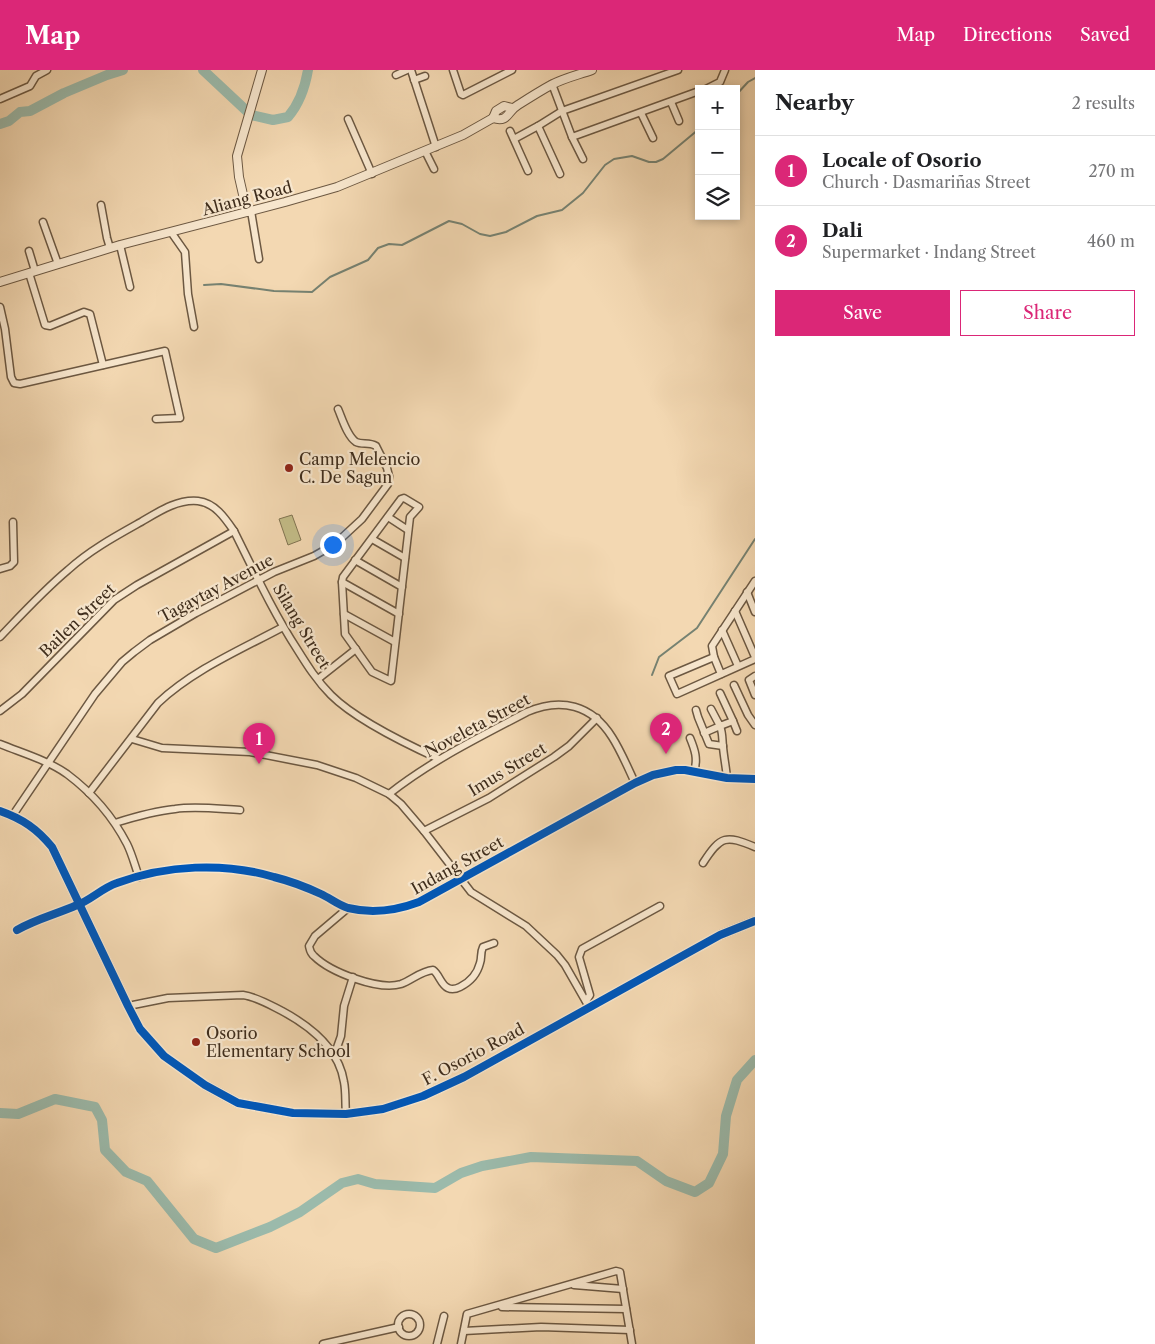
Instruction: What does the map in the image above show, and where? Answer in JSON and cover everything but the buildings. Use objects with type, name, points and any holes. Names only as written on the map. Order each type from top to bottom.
[{"type":"street","points":[[0,99],[30,86],[36,76],[47,70]]},
{"type":"street","points":[[259,259],[249,211],[239,177],[238,153],[262,70]]},
{"type":"street","points":[[396,75],[409,70],[436,147]]},
{"type":"street","points":[[453,70],[463,95],[512,70]]},
{"type":"street","points":[[583,159],[572,137],[552,84],[577,73],[592,70]]},
{"type":"street","points":[[514,139],[562,111],[678,70]]},
{"type":"street","points":[[714,85],[720,82],[725,70]]},
{"type":"street","points":[[414,80],[425,76]]},
{"type":"street","name":"Aliang Road","points":[[0,282],[120,245],[315,194],[372,174],[463,135],[493,118],[496,111],[504,106],[512,108],[552,84]]},
{"type":"street","points":[[572,137],[695,93]]},
{"type":"street","points":[[671,102],[679,120]]},
{"type":"street","points":[[641,113],[652,138]]},
{"type":"street","points":[[348,119],[372,174]]},
{"type":"street","points":[[538,126],[560,174]]},
{"type":"street","points":[[510,131],[528,171]]},
{"type":"street","points":[[425,151],[434,169]]},
{"type":"street","points":[[101,205],[110,248]]},
{"type":"street","points":[[43,222],[58,264]]},
{"type":"street","points":[[170,232],[186,252],[188,294],[194,327]]},
{"type":"street","points":[[120,245],[130,287]]},
{"type":"street","points":[[30,251],[32,272],[45,325],[50,326],[84,312],[90,314],[103,365]]},
{"type":"street","points":[[0,307],[5,329],[11,378],[14,383],[20,384],[165,350],[180,418],[156,419]]},
{"type":"street","name":"Tagaytay Avenue","points":[[13,815],[95,694],[122,662],[150,640],[196,613],[258,580],[314,556],[335,544],[362,519],[388,484],[389,476],[376,446],[372,443],[355,441],[349,434],[338,409]]},
{"type":"street","points":[[404,498],[419,507],[410,518],[408,530],[391,681],[372,672],[345,634],[342,582],[343,577],[355,560],[388,517],[401,499],[404,498]]},
{"type":"street","name":"Silang Street","points":[[0,637],[68,570],[100,545],[166,508],[184,502],[199,501],[214,506],[224,517],[234,532],[283,627],[318,679],[331,694],[348,709],[439,759]]},
{"type":"street","points":[[388,517],[408,530]]},
{"type":"street","points":[[0,569],[10,566],[14,562],[14,522]]},
{"type":"street","name":"Bailen Street","points":[[0,711],[22,694],[114,600],[234,532]]},
{"type":"street","points":[[372,538],[405,558]]},
{"type":"street","points":[[355,560],[402,587]]},
{"type":"street","points":[[721,674],[712,646],[755,581]]},
{"type":"street","points":[[342,582],[399,614]]},
{"type":"street","points":[[747,592],[755,612]]},
{"type":"street","points":[[714,657],[669,676],[677,694],[755,658],[735,612]]},
{"type":"street","points":[[344,614],[395,642]]},
{"type":"street","points":[[89,793],[158,703],[185,680],[283,627]]},
{"type":"street","points":[[722,630],[738,666]]},
{"type":"street","points":[[318,679],[356,649]]},
{"type":"street","points":[[755,676],[749,680],[755,695]]},
{"type":"street","points":[[734,685],[755,726]]},
{"type":"street","points":[[720,693],[737,730]]},
{"type":"street","name":"Noveleta Street","points":[[389,794],[412,776],[439,759],[541,706],[565,704],[597,718],[613,738],[635,782]]},
{"type":"street","points":[[711,709],[724,738],[723,746],[727,778]]},
{"type":"street","points":[[696,710],[709,744],[723,746]]},
{"type":"street","name":"Imus Street","points":[[424,831],[489,798],[554,757],[570,746],[597,718]]},
{"type":"street","points":[[704,733],[733,721]]},
{"type":"street","points":[[690,738],[696,755],[694,772]]},
{"type":"street","points":[[132,739],[162,748],[250,752],[317,765],[356,778],[389,794],[401,804],[424,831],[473,894],[526,926],[557,955],[565,965],[587,1004]]},
{"type":"street","points":[[0,744],[48,764],[66,774],[89,793],[114,823],[128,845],[139,876]]},
{"type":"street","name":"Indang Street","points":[[17,930],[32,921],[78,905],[115,883],[139,876],[182,869],[227,868],[274,877],[322,894],[348,908],[376,911],[402,908],[419,902],[462,879],[635,782],[666,771],[685,770],[727,778],[753,777]]},
{"type":"street","points":[[114,823],[143,814],[175,809],[240,810]]},
{"type":"street","name":"F. Osorio Road","points":[[0,811],[13,815],[39,832],[52,848],[78,905],[140,1029],[164,1056],[205,1085],[238,1103],[293,1113],[346,1114],[383,1110],[423,1096],[464,1077],[587,1004],[720,935],[755,921]]},
{"type":"street","points":[[703,863],[713,848],[720,842],[729,839],[755,847]]},
{"type":"street","points":[[587,1004],[590,995],[579,957],[582,949],[660,906]]},
{"type":"street","points":[[348,908],[315,936],[309,946],[313,956],[330,968],[381,985],[400,984],[428,970],[433,970],[438,974],[444,986],[449,989],[455,989],[469,983],[481,962],[483,947],[494,944]]},
{"type":"street","points":[[334,1056],[341,1036],[344,1006],[354,977]]},
{"type":"street","points":[[128,1006],[168,998],[250,996],[300,1021],[325,1042],[334,1056],[344,1082],[346,1114]]},
{"type":"street","points":[[461,1344],[467,1314],[616,1271],[620,1272],[632,1344]]},
{"type":"street","points":[[570,1285],[623,1289]]},
{"type":"street","points":[[494,1307],[626,1309]]},
{"type":"street","points":[[437,1344],[444,1316]]},
{"type":"street","points":[[323,1344],[399,1327]]},
{"type":"street","points":[[464,1332],[541,1327],[630,1330]]},
{"type":"shaded area","points":[[292,515],[301,540],[288,545],[279,519]]},
{"type":"waterway","points":[[0,124],[9,121],[20,112],[30,111],[64,93],[123,70]]},
{"type":"waterway","points":[[203,70],[251,115],[273,120],[288,117],[292,112],[301,95],[308,70]]},
{"type":"waterway","points":[[740,91],[755,78]]},
{"type":"waterway","points":[[204,285],[221,284],[274,291],[312,292],[330,277],[368,260],[378,248],[389,244],[402,245],[449,221],[462,224],[480,234],[490,236],[506,232],[537,216],[562,210],[583,193],[605,165],[614,159],[632,156],[649,162],[656,162],[663,159],[698,130]]},
{"type":"waterway","points":[[652,675],[659,657],[697,628],[755,539]]},
{"type":"waterway","points":[[0,1113],[18,1114],[55,1099],[95,1107],[102,1120],[105,1150],[126,1172],[147,1181],[194,1239],[216,1248],[270,1227],[300,1212],[342,1183],[358,1179],[375,1184],[435,1188],[461,1173],[482,1166],[531,1157],[637,1161],[666,1181],[695,1192],[709,1183],[723,1154],[726,1116],[737,1080],[755,1060]]},
{"type":"cycle path","points":[[17,930],[82,903],[117,883],[155,872],[175,869],[215,868],[255,872],[304,887],[348,908],[366,911],[401,908],[419,902],[635,783],[653,775],[685,770],[727,778],[755,779]]},
{"type":"cycle path","points":[[0,811],[16,817],[29,825],[52,847],[140,1029],[164,1056],[205,1085],[238,1103],[293,1113],[346,1114],[383,1109],[423,1096],[464,1077],[720,935],[755,921]]},
{"type":"place","name":"Camp Melencio C. De Sagun","points":[[289,468]]},
{"type":"place","name":"Dali","points":[[666,754]]},
{"type":"place","name":"Locale of Osorio","points":[[259,764]]},
{"type":"place","name":"Osorio Elementary School","points":[[196,1042]]}]
